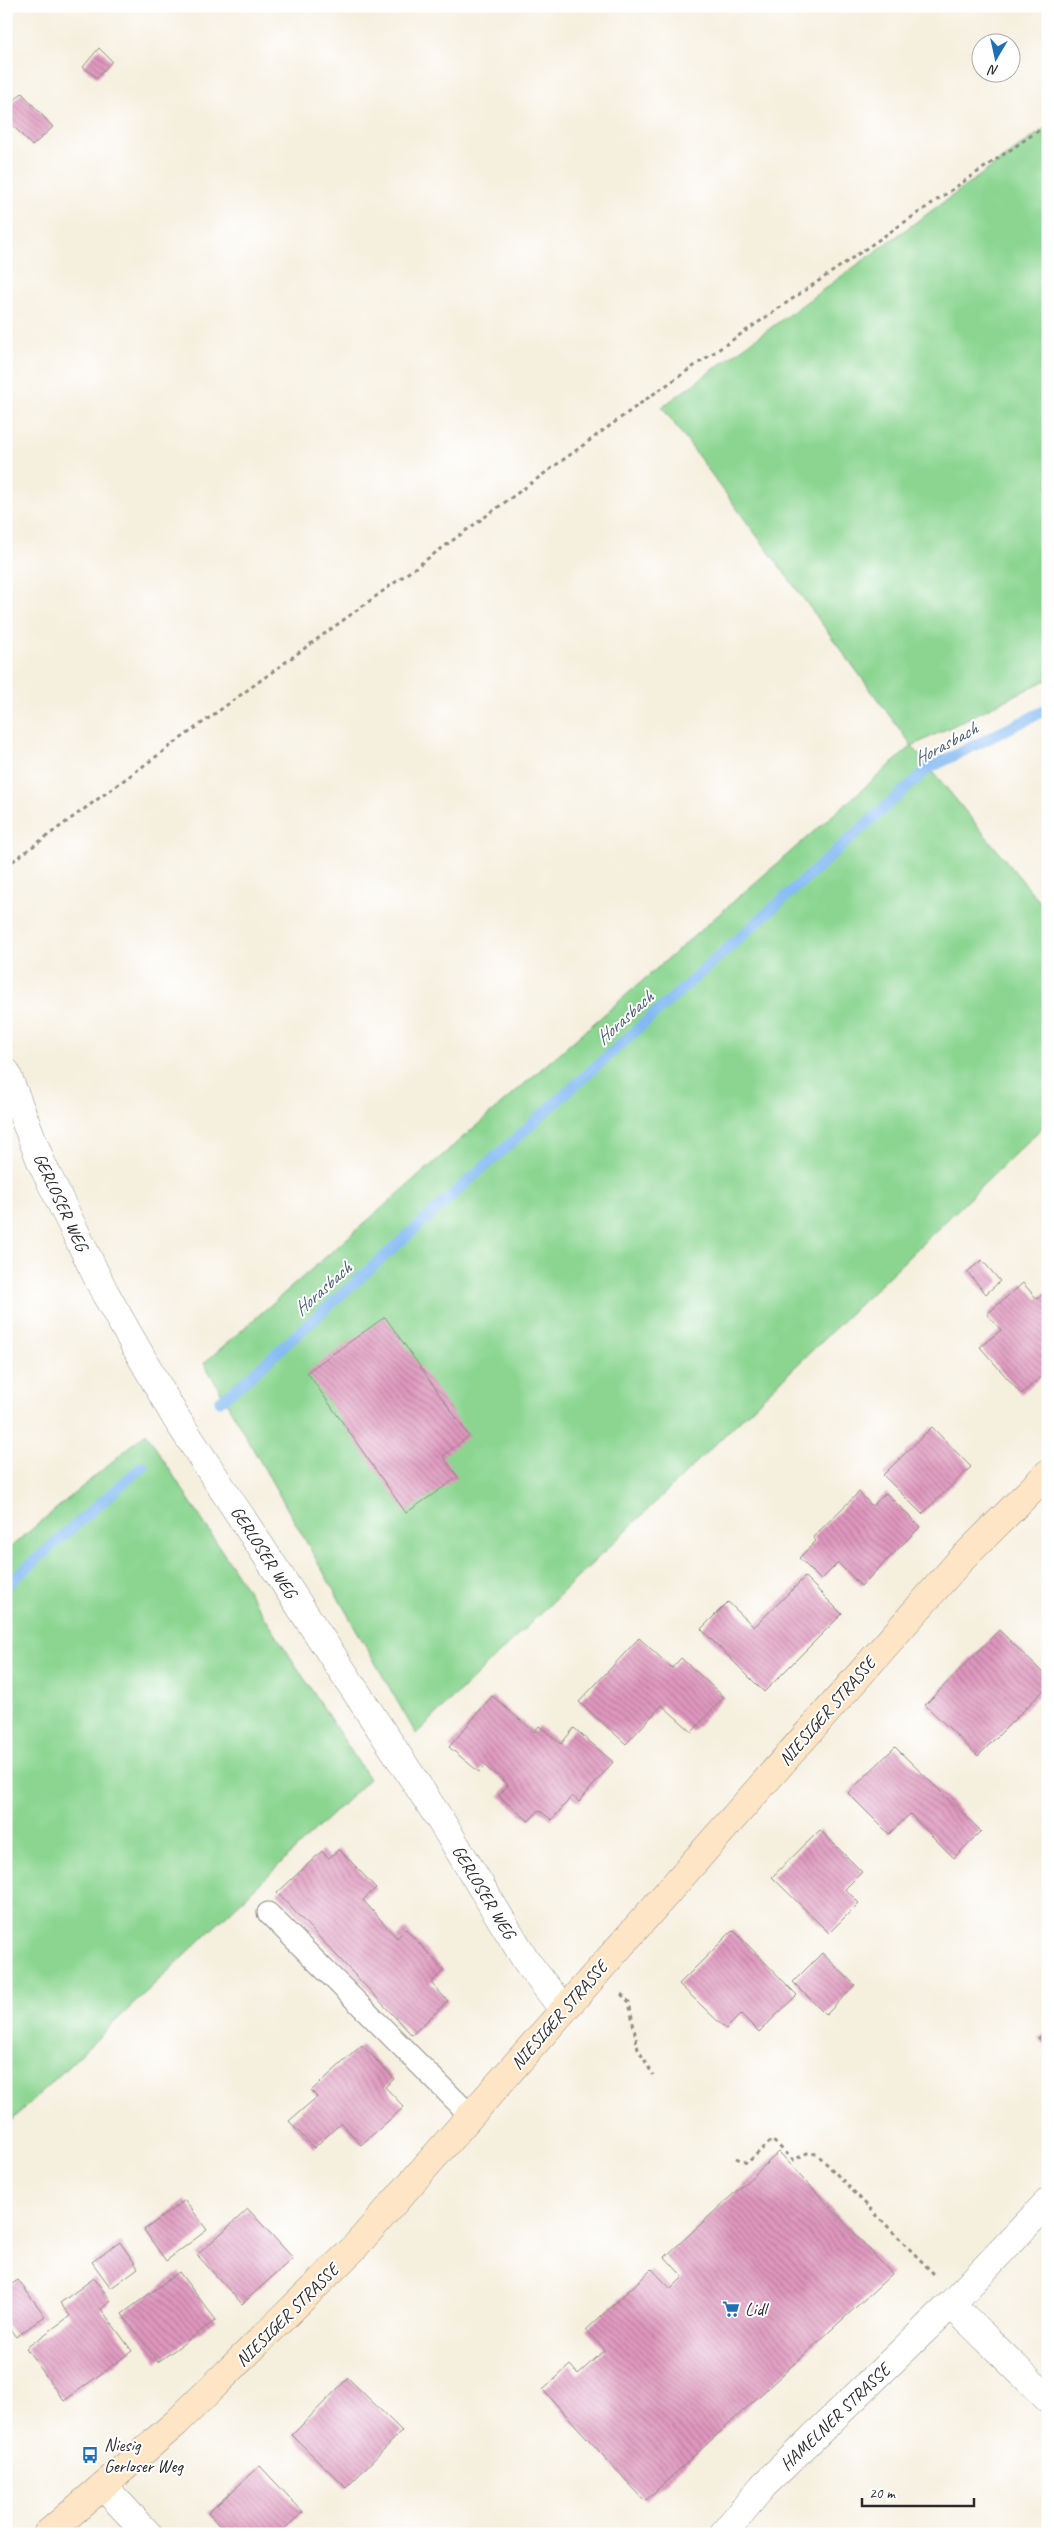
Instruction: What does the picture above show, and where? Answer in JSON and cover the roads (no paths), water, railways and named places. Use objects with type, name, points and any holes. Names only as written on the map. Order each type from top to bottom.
[{"type":"main road","name":"NIESIGER STRASSE","points":[[47,2534],[176,2423],[353,2249],[958,1563],[1048,1473]]},
{"type":"street","name":"GERLOSER WEG","points":[[6,1072],[42,1164],[96,1276],[176,1418],[441,1821],[527,1962],[563,2009]]},
{"type":"street","name":"HAMELNER STRASSE","points":[[723,2534],[763,2486],[954,2301],[1048,2202]]},
{"type":"street","points":[[954,2301],[1048,2400]]},
{"type":"street","points":[[103,2486],[148,2534]]},
{"type":"lane","points":[[268,1913],[471,2116]]},
{"type":"waterway","name":"Horasbach","points":[[220,1401],[244,1382],[929,768],[1048,709]]},
{"type":"waterway","name":"Horasbach","points":[[6,1586],[143,1466]]},
{"type":"place","name":"Lidl","points":[[731,2309]]},
{"type":"place","name":"Niesig Gerloser Weg","points":[[90,2455]]}]
